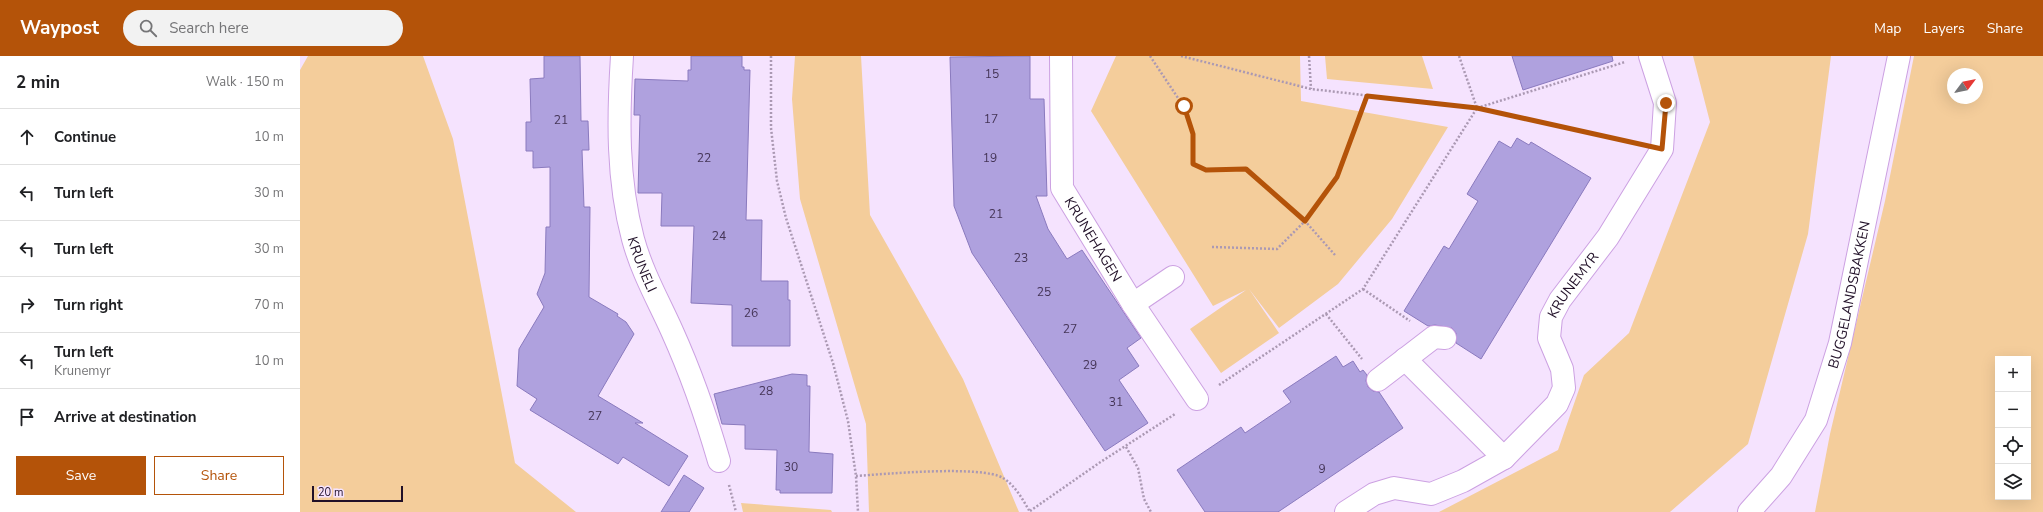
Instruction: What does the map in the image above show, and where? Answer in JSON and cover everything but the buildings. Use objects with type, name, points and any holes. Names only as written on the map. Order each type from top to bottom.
[{"type":"street","name":"KRUNELI","points":[[622,56],[619,100],[620,156],[624,201],[633,240],[646,277],[690,373],[705,413],[720,461]]},
{"type":"street","name":"KRUNEHAGEN","points":[[1061,56],[1062,188],[1133,304],[1197,399]]},
{"type":"street","name":"KRUNEMYR","points":[[1346,512],[1374,494],[1394,488],[1431,494],[1463,481],[1504,458],[1557,404],[1564,388],[1562,369],[1549,338],[1552,317],[1560,300],[1608,237],[1662,149],[1666,103],[1650,56]]},
{"type":"street","name":"BUGGELANDSBAKKEN","points":[[1749,512],[1781,476],[1816,420],[1840,343],[1899,56]]},
{"type":"street","points":[[1133,304],[1173,277]]},
{"type":"street","points":[[1378,380],[1405,359],[1440,337]]},
{"type":"street","points":[[1405,359],[1504,458]]},
{"type":"path","points":[[771,56],[771,128],[777,181],[786,218],[833,363],[848,421],[856,476],[858,512]]},
{"type":"path","points":[[1150,56],[1184,106],[1193,134],[1193,164],[1206,170],[1246,169],[1305,221],[1335,255]]},
{"type":"path","points":[[1181,56],[1311,89],[1477,108],[1662,149]]},
{"type":"path","points":[[1310,56],[1311,89]]},
{"type":"path","points":[[1459,56],[1477,108]]},
{"type":"path","points":[[856,476],[976,470],[1003,477],[1020,494],[1030,512],[1099,463],[1126,447],[1363,289],[1477,108],[1628,61]]},
{"type":"path","points":[[1212,246],[1277,249],[1305,221],[1337,177],[1367,96]]},
{"type":"path","points":[[1363,289],[1440,337]]},
{"type":"path","points":[[1326,314],[1378,380]]},
{"type":"path","points":[[1126,447],[1138,468],[1144,499],[1151,512]]},
{"type":"shaded area","points":[[308,56],[423,56],[453,139],[515,463],[576,512],[300,512],[300,70]]},
{"type":"shaded area","points":[[795,56],[861,56],[870,215],[963,379],[1019,512],[869,512],[866,424],[800,199],[792,99]]},
{"type":"shaded area","points":[[1116,56],[1300,56],[1301,101],[1448,127],[1392,219],[1338,284],[1279,328],[1249,289],[1279,333],[1221,373],[1190,329],[1246,290],[1213,306],[1091,111]]},
{"type":"shaded area","points":[[1325,56],[1422,56],[1433,89],[1327,79]]},
{"type":"shaded area","points":[[1693,56],[1831,56],[1808,234],[1748,444],[1670,512],[1439,512],[1558,450],[1584,375],[1629,333],[1710,122]]},
{"type":"shaded area","points":[[1914,56],[2043,56],[2043,512],[1815,512],[1830,434],[1885,201]]},
{"type":"shaded area","points":[[741,503],[831,510],[832,512],[743,512]]},
{"type":"route","points":[[1184,106],[1193,134],[1193,164],[1206,170],[1246,169],[1305,221],[1337,177],[1367,96],[1477,108],[1662,149],[1666,103]]}]
